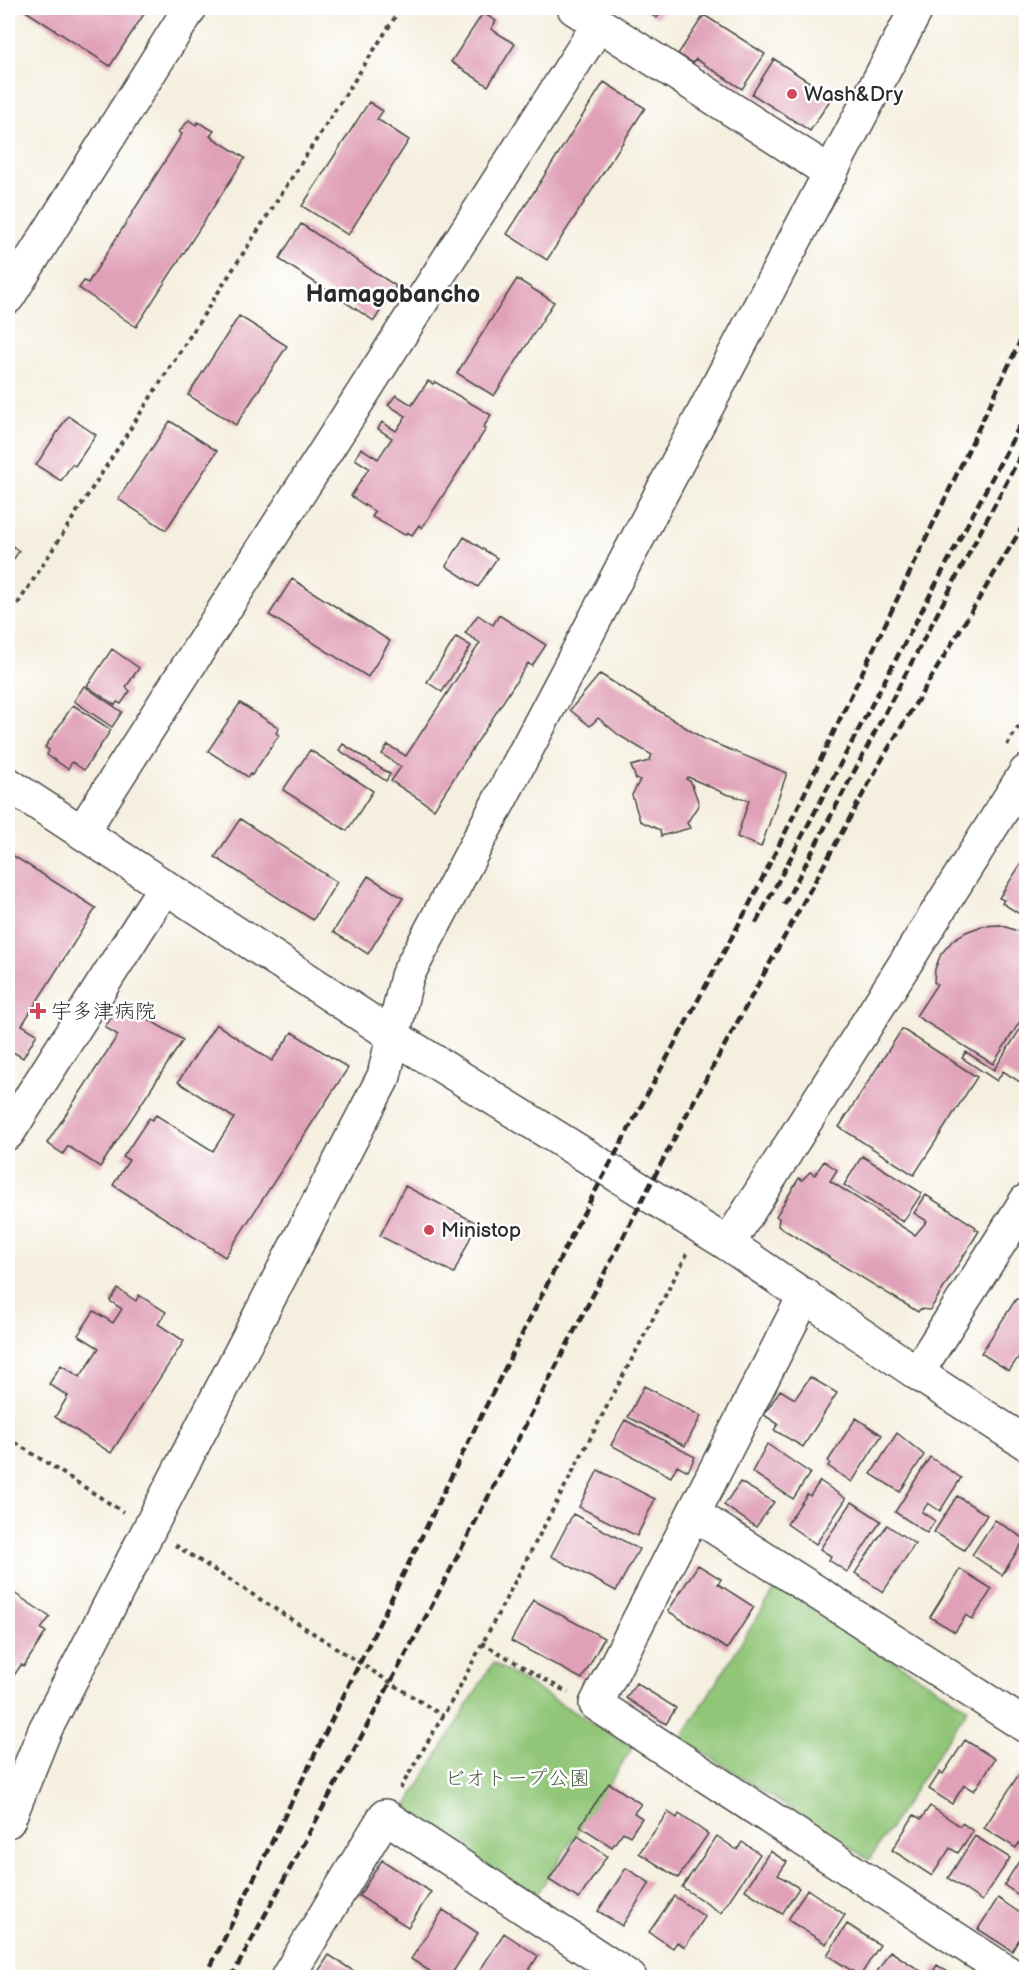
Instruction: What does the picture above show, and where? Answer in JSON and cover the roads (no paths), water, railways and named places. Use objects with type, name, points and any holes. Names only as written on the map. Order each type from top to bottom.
[{"type":"street","points":[[8,297],[190,8]]},
{"type":"street","points":[[8,1821],[45,1730],[384,1076],[395,1037],[407,976],[917,8]]},
{"type":"street","points":[[82,832],[587,16],[831,173]]},
{"type":"street","points":[[728,1244],[1026,772]]},
{"type":"street","points":[[8,784],[395,1037],[728,1244],[1026,1443]]},
{"type":"street","points":[[8,1132],[164,888]]},
{"type":"street","points":[[917,1372],[1026,1201]]},
{"type":"street","points":[[806,1296],[597,1704],[1016,1977]]},
{"type":"street","points":[[694,1514],[1026,1726]]},
{"type":"street","points":[[287,1977],[385,1816],[630,1977]]},
{"type":"railway","points":[[205,1978],[575,1229],[747,909],[797,809],[1026,329]]},
{"type":"railway","points":[[756,923],[1026,414]]},
{"type":"railway","points":[[784,905],[1026,445]]},
{"type":"railway","points":[[231,1978],[429,1611],[689,1110],[885,754],[1026,521]]},
{"type":"place","name":"Wash&Dry","points":[[792,94]]},
{"type":"place","name":"宇多津病院","points":[[38,1011]]},
{"type":"place","name":"Ministop","points":[[429,1230]]},
{"type":"district","name":"Hamagobancho","points":[[393,294]]},
{"type":"park label","name":"ビオトープ公園","points":[[517,1778]]}]
